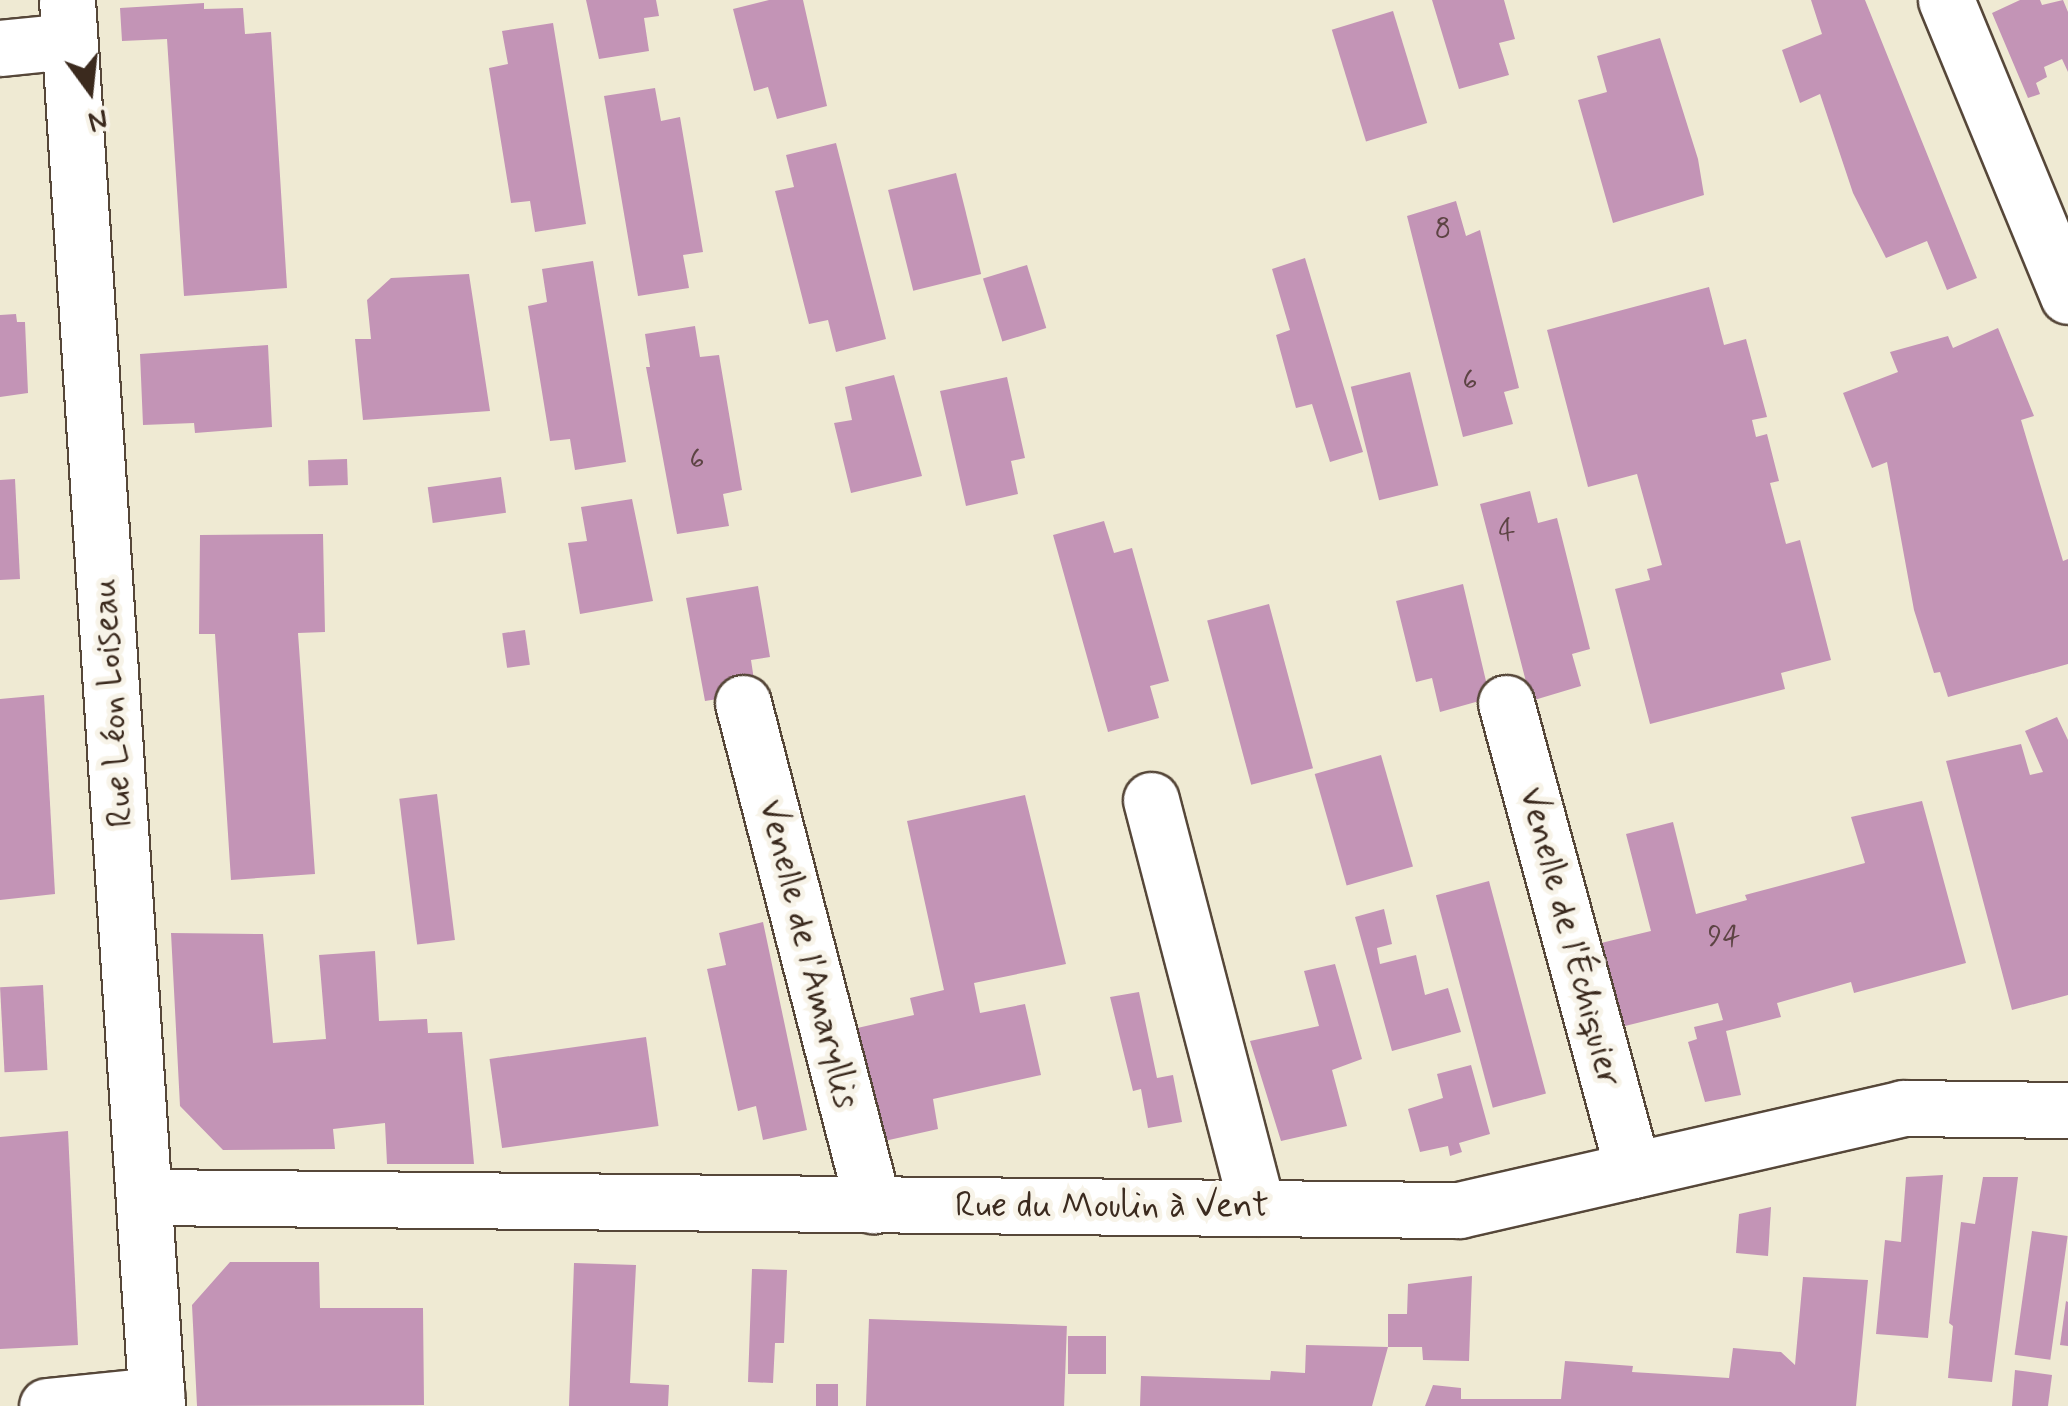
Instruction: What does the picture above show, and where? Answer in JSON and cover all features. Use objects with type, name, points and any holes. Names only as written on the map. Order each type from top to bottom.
[{"type":"street","points":[[1946,0],[2068,296]]},
{"type":"street","points":[[0,48],[68,21]]},
{"type":"street","name":"Rue Léon Loiseau","points":[[68,21],[157,1401]]},
{"type":"street","name":"Venelle de l'Amaryllis","points":[[743,703],[872,1205]]},
{"type":"street","name":"Venelle de l'Échiquier","points":[[1506,703],[1633,1170]]},
{"type":"street","points":[[1151,800],[1257,1208]]},
{"type":"street","name":"Rue du Moulin à Vent","points":[[145,1197],[1459,1210],[1903,1108],[2068,1110]]},
{"type":"street","points":[[47,1406],[157,1401]]},
{"type":"building","points":[[586,0],[656,0],[659,16],[644,18],[649,51],[599,59]]},
{"type":"building","points":[[769,0],[803,0],[827,106],[777,119],[768,87],[754,91],[733,9]]},
{"type":"building","points":[[1432,0],[1504,0],[1515,39],[1499,43],[1509,75],[1459,89]]},
{"type":"building","points":[[1811,0],[1865,0],[1977,278],[1947,290],[1927,241],[1886,258],[1853,193],[1820,94],[1800,103],[1782,50],[1822,34]]},
{"type":"building","points":[[2020,0],[2040,0],[2042,5],[2063,0],[2068,12],[2068,72],[2062,59],[2044,67],[2047,77],[2036,83],[2040,94],[2028,98],[1992,13]]},
{"type":"building","points":[[204,3],[204,9],[243,8],[245,34],[271,32],[287,288],[184,296],[167,39],[122,41],[120,8]]},
{"type":"building","points":[[1393,11],[1427,123],[1366,142],[1332,30]]},
{"type":"building","points":[[553,23],[586,224],[535,232],[530,201],[511,203],[489,68],[508,64],[502,31]]},
{"type":"building","points":[[1660,38],[1698,159],[1704,195],[1613,223],[1578,100],[1607,92],[1597,56]]},
{"type":"building","points":[[655,88],[661,121],[680,117],[703,252],[683,255],[689,288],[638,296],[604,96]]},
{"type":"building","points":[[836,143],[886,339],[836,352],[828,320],[809,324],[775,191],[794,187],[786,155]]},
{"type":"building","points":[[956,173],[981,274],[913,291],[888,190]]},
{"type":"building","points":[[1456,201],[1466,236],[1480,230],[1519,388],[1504,392],[1513,424],[1463,437],[1407,216]]},
{"type":"building","points":[[1305,258],[1363,452],[1330,462],[1312,404],[1296,408],[1276,335],[1290,330],[1272,269]]},
{"type":"building","points":[[593,261],[626,462],[575,470],[570,439],[550,441],[528,306],[547,302],[542,269]]},
{"type":"building","points":[[1027,265],[1046,328],[1002,342],[983,278]]},
{"type":"building","points":[[469,274],[490,411],[363,420],[355,339],[371,339],[367,300],[391,278]]},
{"type":"building","points":[[1709,287],[1724,345],[1746,339],[1767,417],[1752,420],[1756,437],[1767,434],[1779,481],[1770,483],[1786,544],[1800,540],[1831,660],[1781,673],[1785,689],[1650,724],[1615,589],[1650,580],[1647,569],[1662,565],[1637,474],[1588,487],[1547,330]]},
{"type":"building","points":[[16,314],[17,322],[25,322],[28,393],[0,397],[0,315]]},
{"type":"building","points":[[695,326],[700,357],[719,355],[742,490],[723,494],[729,526],[677,534],[646,367],[650,367],[645,334]]},
{"type":"building","points":[[1998,328],[2034,416],[2021,420],[2063,561],[2068,559],[2068,664],[1948,697],[1940,672],[1934,673],[1914,610],[1887,462],[1872,468],[1843,393],[1898,372],[1890,352],[1948,336],[1953,348]]},
{"type":"building","points":[[268,345],[272,427],[195,433],[194,423],[143,425],[140,354]]},
{"type":"building","points":[[1410,372],[1438,486],[1379,500],[1351,387]]},
{"type":"building","points":[[894,375],[922,476],[851,493],[834,423],[852,420],[845,387]]},
{"type":"building","points":[[1007,377],[1025,458],[1011,461],[1018,494],[966,506],[940,391]]},
{"type":"building","points":[[347,459],[348,485],[309,486],[308,460]]},
{"type":"building","points":[[501,477],[506,513],[433,523],[428,487]]},
{"type":"building","points":[[15,479],[20,579],[0,580],[0,480]]},
{"type":"building","points":[[1530,491],[1538,523],[1557,518],[1590,649],[1572,654],[1581,686],[1531,701],[1480,504]]},
{"type":"building","points":[[632,499],[653,601],[580,614],[568,543],[587,541],[581,507]]},
{"type":"building","points":[[1104,521],[1114,553],[1132,548],[1169,681],[1150,686],[1159,718],[1108,732],[1053,535]]},
{"type":"building","points":[[323,534],[325,632],[298,633],[315,874],[231,880],[215,634],[199,634],[200,535]]},
{"type":"building","points":[[1463,584],[1490,698],[1440,712],[1432,678],[1416,682],[1396,601]]},
{"type":"building","points":[[758,586],[770,657],[751,660],[756,693],[705,701],[686,598]]},
{"type":"building","points":[[1269,604],[1313,768],[1251,785],[1207,621]]},
{"type":"building","points":[[525,630],[530,665],[507,668],[502,633]]},
{"type":"building","points":[[44,695],[55,894],[0,900],[0,699]]},
{"type":"building","points":[[2057,717],[2068,740],[2068,995],[2012,1010],[1946,761],[2021,744],[2030,775],[2043,772],[2025,731]]},
{"type":"building","points":[[1381,755],[1413,867],[1347,886],[1315,774]]},
{"type":"building","points":[[437,794],[455,940],[417,945],[399,799]]},
{"type":"building","points":[[1025,795],[1066,964],[974,983],[980,1013],[1025,1004],[1041,1075],[933,1099],[938,1129],[880,1142],[853,1029],[914,1015],[910,998],[944,990],[907,821]]},
{"type":"building","points":[[1922,801],[1966,963],[1854,993],[1851,982],[1777,1003],[1781,1017],[1726,1031],[1741,1095],[1705,1102],[1688,1042],[1697,1039],[1694,1027],[1723,1020],[1718,1003],[1625,1026],[1601,943],[1651,931],[1626,834],[1673,822],[1696,914],[1747,900],[1745,895],[1865,863],[1851,817]]},
{"type":"building","points":[[1489,881],[1546,1094],[1493,1108],[1436,895]]},
{"type":"building","points":[[1384,909],[1392,944],[1377,948],[1380,964],[1416,955],[1425,995],[1448,988],[1461,1032],[1392,1051],[1355,917]]},
{"type":"building","points":[[763,922],[807,1130],[763,1140],[756,1106],[738,1111],[707,969],[726,965],[719,933]]},
{"type":"building","points":[[171,933],[263,934],[273,1043],[326,1039],[319,955],[375,951],[379,1021],[427,1019],[428,1033],[462,1032],[474,1164],[387,1164],[385,1123],[333,1129],[335,1149],[223,1150],[180,1106]]},
{"type":"building","points":[[1335,964],[1362,1059],[1332,1070],[1347,1126],[1281,1141],[1250,1041],[1319,1026],[1304,971]]},
{"type":"building","points":[[43,985],[47,1070],[5,1072],[0,987]]},
{"type":"building","points":[[1139,992],[1157,1078],[1173,1075],[1182,1122],[1148,1128],[1141,1089],[1133,1091],[1110,997]]},
{"type":"building","points":[[646,1037],[659,1126],[502,1148],[490,1059]]},
{"type":"building","points":[[1471,1065],[1490,1134],[1459,1143],[1462,1152],[1450,1156],[1448,1146],[1420,1152],[1408,1109],[1443,1098],[1437,1074]]},
{"type":"building","points":[[68,1131],[78,1345],[0,1349],[0,1137]]},
{"type":"building","points":[[1943,1175],[1928,1338],[1876,1334],[1885,1240],[1901,1242],[1906,1177]]},
{"type":"building","points":[[1983,1177],[2018,1177],[1992,1382],[1948,1378],[1953,1326],[1949,1323],[1961,1222],[1975,1224]]},
{"type":"building","points":[[1771,1207],[1768,1256],[1736,1253],[1739,1214]]},
{"type":"building","points":[[2032,1231],[2068,1236],[2050,1360],[2015,1355]]},
{"type":"building","points":[[230,1262],[319,1262],[320,1308],[423,1308],[424,1405],[197,1406],[192,1305]]},
{"type":"building","points":[[574,1263],[636,1265],[630,1383],[669,1385],[668,1406],[569,1406]]},
{"type":"building","points":[[752,1269],[787,1270],[784,1343],[775,1343],[773,1383],[748,1382]]},
{"type":"building","points":[[1472,1276],[1469,1361],[1423,1360],[1422,1347],[1388,1347],[1388,1314],[1407,1314],[1408,1284]]},
{"type":"building","points":[[1803,1277],[1868,1280],[1856,1406],[1425,1406],[1433,1385],[1461,1388],[1461,1399],[1561,1399],[1565,1361],[1633,1366],[1632,1372],[1729,1378],[1733,1348],[1781,1352],[1795,1365]]},
{"type":"building","points":[[2068,1302],[2068,1346],[2060,1345]]},
{"type":"building","points":[[869,1319],[1067,1326],[1064,1406],[866,1406]]},
{"type":"building","points":[[1068,1336],[1106,1336],[1106,1374],[1068,1374]]},
{"type":"building","points":[[1306,1345],[1388,1347],[1372,1406],[1140,1406],[1141,1376],[1270,1380],[1271,1371],[1305,1373]]},
{"type":"building","points":[[2015,1370],[2052,1375],[2048,1406],[2012,1406]]},
{"type":"building","points":[[816,1384],[838,1384],[838,1406],[816,1406]]}]
